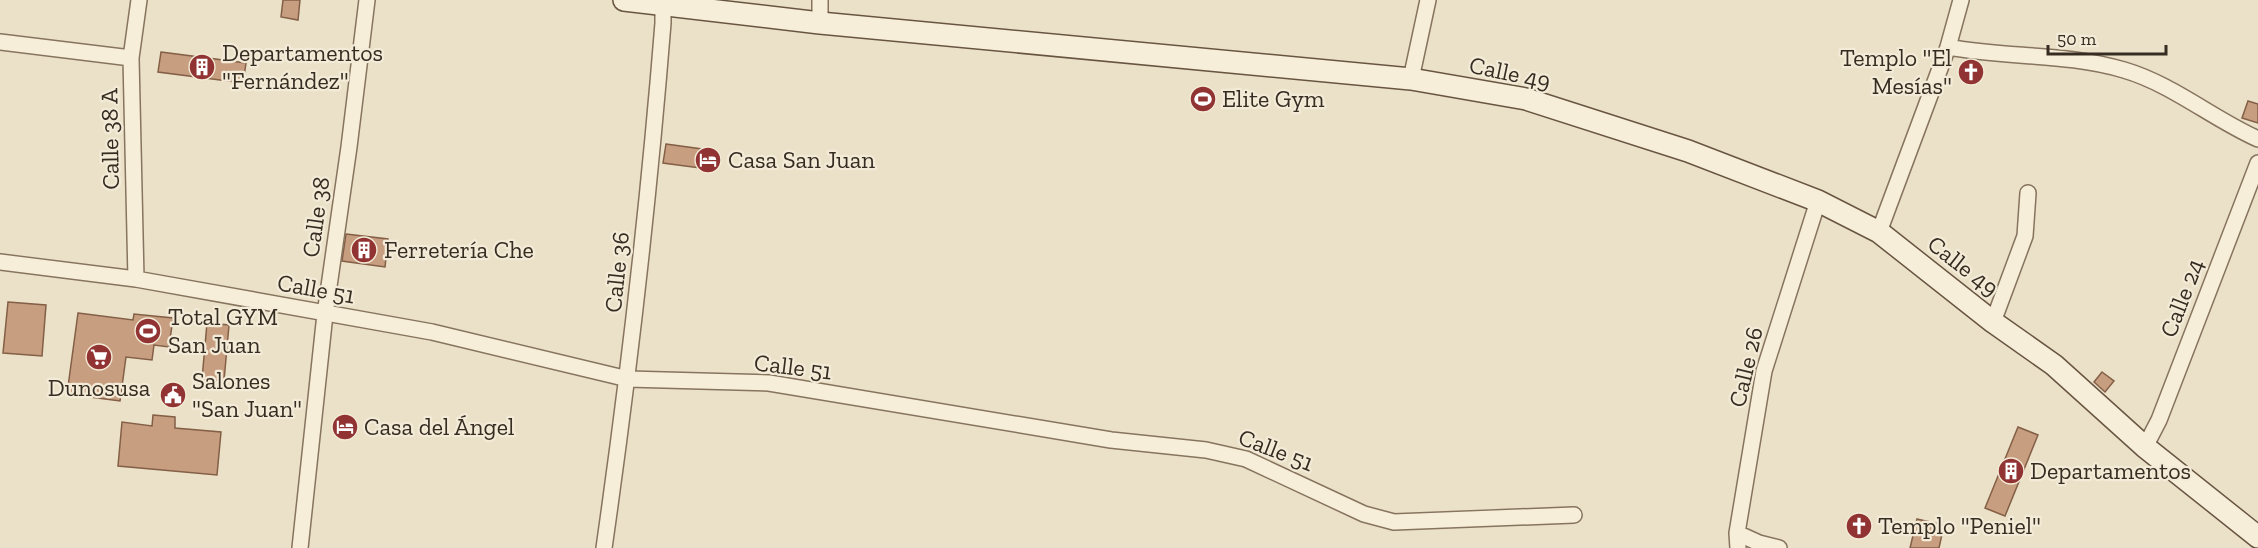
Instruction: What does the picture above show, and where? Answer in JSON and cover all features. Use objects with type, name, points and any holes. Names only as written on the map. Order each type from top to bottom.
[{"type":"street","name":"Calle 38 A","points":[[136,279],[131,58],[139,0]]},
{"type":"street","name":"Calle 38","points":[[300,548],[325,314],[367,0]]},
{"type":"street","name":"Calle 49","points":[[624,0],[820,23],[1411,79],[1526,99],[1688,151],[1818,201],[1879,232],[1993,322],[2054,365],[2145,447],[2258,537]]},
{"type":"street","points":[[820,0],[820,23]]},
{"type":"street","points":[[1411,79],[1428,0]]},
{"type":"street","points":[[1879,232],[1948,47],[1961,0]]},
{"type":"street","name":"Calle 36","points":[[604,548],[628,379],[651,177],[663,3]]},
{"type":"street","points":[[0,42],[131,58]]},
{"type":"street","points":[[1948,47],[2094,63],[2125,70],[2153,82],[2258,139]]},
{"type":"street","name":"Calle 24","points":[[2145,447],[2159,420],[2258,163]]},
{"type":"street","points":[[1993,322],[2025,236],[2028,193]]},
{"type":"street","name":"Calle 26","points":[[1737,541],[1764,371],[1818,201]]},
{"type":"street","name":"Calle 51","points":[[0,262],[136,279],[432,332],[628,379],[769,383],[1111,440],[1206,450],[1246,459],[1364,514],[1394,522],[1574,516]]},
{"type":"street","points":[[1737,541],[1779,548]]},
{"type":"building","name":"Departamentos \"Fernández\"","points":[[283,0],[300,0],[298,20],[281,17]]},
{"type":"building","name":"Departamentos \"Fernández\"","points":[[161,52],[246,63],[243,83],[158,72]]},
{"type":"building","points":[[2248,101],[2258,104],[2258,123],[2242,118]]},
{"type":"building","points":[[666,144],[702,149],[700,168],[663,163]]},
{"type":"building","name":"Ferretería Che","points":[[346,234],[388,239],[385,267],[342,261]]},
{"type":"building","points":[[8,302],[46,305],[42,356],[3,353]]},
{"type":"building","name":"Dunosusa","points":[[78,313],[133,320],[134,314],[173,318],[169,347],[154,345],[152,360],[126,357],[120,401],[67,394]]},
{"type":"building","points":[[207,323],[229,325],[224,381],[202,379]]},
{"type":"building","points":[[2102,372],[2114,381],[2105,392],[2094,382]]},
{"type":"building","points":[[153,415],[175,417],[175,428],[221,432],[217,475],[118,466],[122,422],[152,426]]},
{"type":"building","name":"Departamentos","points":[[2018,427],[2038,435],[2005,516],[1985,508]]},
{"type":"building","points":[[1917,519],[1944,525],[1939,548],[1910,548]]},
{"type":"place","name":"Departamentos \"Fernández\"","points":[[202,67]]},
{"type":"place","name":"Templo \"El Mesías\"","points":[[1971,72]]},
{"type":"place","name":"Elite Gym","points":[[1203,99]]},
{"type":"place","name":"Casa San Juan","points":[[708,160]]},
{"type":"place","name":"Ferretería Che","points":[[364,250]]},
{"type":"place","name":"Total GYM San Juan","points":[[148,331]]},
{"type":"place","name":"Dunosusa","points":[[99,357]]},
{"type":"place","name":"Salones \"San Juan\"","points":[[173,395]]},
{"type":"place","name":"Casa del Ángel","points":[[345,427]]},
{"type":"place","name":"Departamentos","points":[[2011,471]]},
{"type":"place","name":"Templo \"Peniel\"","points":[[1859,526]]}]
